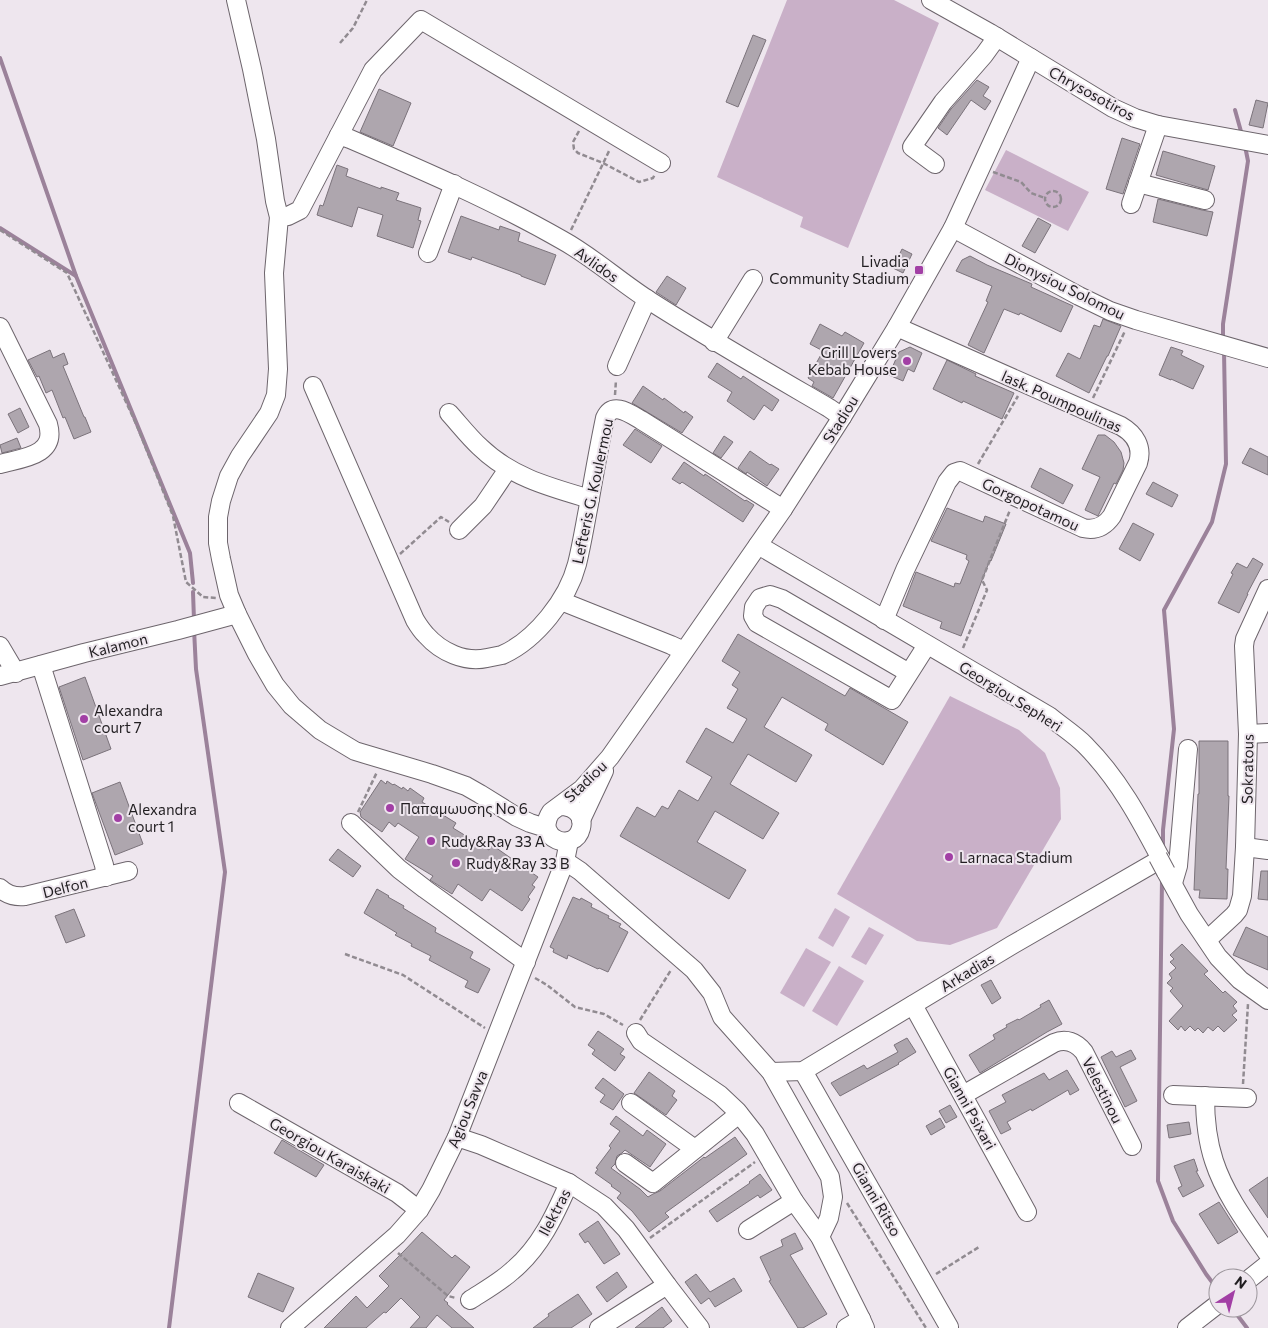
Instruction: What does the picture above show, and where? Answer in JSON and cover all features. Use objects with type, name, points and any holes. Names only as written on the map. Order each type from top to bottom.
[{"type":"street","points":[[236,0],[266,139],[279,216],[274,273],[278,369],[276,395],[268,413],[229,476],[218,517],[218,543],[229,595],[236,614],[266,671],[283,696],[312,724],[355,750],[466,786],[517,817],[546,828],[552,837],[562,842],[569,841],[577,835],[580,831],[581,820],[571,807],[559,806],[550,812],[546,828]]},
{"type":"street","name":"Chrysosotiros","points":[[932,0],[997,37],[1113,108],[1135,118],[1158,125],[1268,145]]},
{"type":"street","points":[[279,216],[288,216],[300,210],[373,70],[421,20],[661,163]]},
{"type":"street","points":[[935,164],[912,147],[943,102],[984,55],[997,37]]},
{"type":"street","name":"Stadiou","points":[[559,806],[582,789],[610,757],[758,546],[842,417],[897,327],[953,228],[1032,58]]},
{"type":"street","points":[[1131,204],[1158,125]]},
{"type":"street","name":"Avlidos","points":[[339,135],[454,184],[520,216],[565,242],[647,299],[714,342],[842,417]]},
{"type":"street","points":[[1138,183],[1205,200]]},
{"type":"street","points":[[428,252],[454,184]]},
{"type":"street","name":"Dionysiou Solomou","points":[[953,228],[1078,296],[1110,311],[1268,358]]},
{"type":"street","points":[[714,342],[753,280]]},
{"type":"street","points":[[617,366],[647,299]]},
{"type":"street","points":[[0,327],[48,424],[50,432],[48,443],[38,454],[0,464]]},
{"type":"street","name":"lask. Poumpoulinas","points":[[897,327],[1127,430],[1136,439],[1140,452],[1138,463],[1112,516],[1104,526]]},
{"type":"street","name":"Lefteris G. Koulermou","points":[[313,386],[415,620],[426,635],[453,655],[479,660],[501,655],[523,643],[549,617],[561,601],[577,565],[605,418],[611,410],[626,411],[783,509]]},
{"type":"street","points":[[449,413],[480,447],[508,469],[536,482],[590,499]]},
{"type":"street","points":[[459,530],[483,506],[508,469]]},
{"type":"street","points":[[884,620],[905,570],[947,482],[954,473],[965,473]]},
{"type":"street","name":"Gorgopotamou","points":[[965,473],[1083,528],[1094,529],[1104,526]]},
{"type":"street","name":"Georgiou Sepheri","points":[[758,546],[1049,716],[1085,745],[1118,784],[1141,819],[1189,914],[1218,957],[1240,980],[1268,1000]]},
{"type":"street","name":"Sokratous","points":[[1207,940],[1238,910],[1242,896],[1248,734],[1244,646],[1268,589]]},
{"type":"street","points":[[909,673],[782,599],[770,595],[760,598],[754,607],[753,616],[757,623],[892,700],[909,673],[927,644]]},
{"type":"street","points":[[561,601],[684,651]]},
{"type":"street","name":"Kalamon","points":[[8,674],[236,614]]},
{"type":"street","points":[[0,646],[8,674]]},
{"type":"street","points":[[41,665],[104,865],[106,877]]},
{"type":"street","points":[[1248,734],[1268,733]]},
{"type":"street","points":[[1165,868],[1178,866],[1188,749]]},
{"type":"street","name":"Stadiou","points":[[581,820],[610,757]]},
{"type":"street","points":[[351,823],[399,869],[524,967]]},
{"type":"street","name":"Agiou Savva","points":[[290,1328],[397,1235],[418,1210],[431,1190],[457,1137],[497,1036],[565,861],[569,841]]},
{"type":"street","points":[[1245,847],[1268,850]]},
{"type":"street","points":[[565,861],[580,871],[694,970],[712,992],[722,1017],[771,1072],[830,1177],[833,1197],[830,1218],[820,1237]]},
{"type":"street","name":"Arkadias","points":[[771,1072],[803,1071],[1012,945],[1165,868]]},
{"type":"street","name":"Delfon","points":[[1,891],[12,896],[25,896],[128,871]]},
{"type":"street","name":"Gianni Psixari","points":[[913,1004],[1027,1212]]},
{"type":"street","points":[[636,1033],[641,1041],[720,1094],[755,1134],[794,1201],[820,1237],[863,1323],[846,1328]]},
{"type":"street","name":"Velestinou","points":[[963,1095],[1054,1043],[1062,1041],[1071,1042],[1084,1052],[1132,1146]]},
{"type":"street","name":"Gianni Ritso","points":[[803,1071],[949,1327]]},
{"type":"street","points":[[1173,1095],[1245,1098]]},
{"type":"street","points":[[1204,1096],[1208,1134],[1218,1171],[1238,1209],[1268,1254]]},
{"type":"street","name":"Georgiou Karaiskaki","points":[[239,1103],[397,1193],[418,1210]]},
{"type":"street","points":[[631,1103],[695,1149]]},
{"type":"street","points":[[625,1163],[653,1182],[739,1114]]},
{"type":"street","name":"Ilektras","points":[[457,1137],[488,1148],[569,1183],[550,1225],[528,1254],[512,1271],[470,1300]]},
{"type":"street","points":[[569,1183],[604,1206],[626,1228],[700,1328]]},
{"type":"street","points":[[748,1230],[794,1201]]},
{"type":"street","points":[[1258,1272],[1268,1264]]},
{"type":"street","points":[[600,1328],[667,1285]]},
{"type":"street","points":[[1187,1328],[1208,1312]]},
{"type":"path","points":[[340,43],[353,28],[367,0]]},
{"type":"path","points":[[586,119],[573,142],[574,149],[578,153],[603,163],[639,182],[653,178],[661,163]]},
{"type":"path","points":[[565,242],[616,136]]},
{"type":"path","points":[[989,171],[1021,182],[1031,193],[1045,198]]},
{"type":"path","points":[[1052,191],[1059,195],[1061,200],[1056,206],[1052,207],[1045,203],[1045,198],[1052,191]]},
{"type":"path","points":[[0,230],[68,274],[137,426],[173,516],[186,582],[203,597],[214,598],[229,595]]},
{"type":"path","points":[[1086,411],[1131,318]]},
{"type":"path","points":[[615,409],[617,366]]},
{"type":"path","points":[[965,473],[1026,384]]},
{"type":"path","points":[[957,662],[987,590],[982,580],[1015,497]]},
{"type":"path","points":[[390,564],[441,517],[459,530]]},
{"type":"path","points":[[351,823],[383,759]]},
{"type":"path","points":[[345,954],[403,975],[497,1036]]},
{"type":"path","points":[[524,967],[575,1007],[604,1014],[636,1033],[637,1025],[679,956]]},
{"type":"path","points":[[1245,1098],[1249,987]]},
{"type":"path","points":[[639,1246],[766,1154]]},
{"type":"path","points":[[846,1202],[926,1328]]},
{"type":"path","points":[[387,1244],[448,1296],[470,1300]]},
{"type":"path","points":[[924,1282],[979,1248]]},
{"type":"shaded area","points":[[787,0],[894,0],[939,23],[848,248],[800,227],[803,217],[717,177]]},
{"type":"shaded area","points":[[1006,150],[1089,192],[1068,231],[985,190]]},
{"type":"shaded area","name":"Larnaca Stadium","points":[[950,696],[1019,730],[1045,753],[1060,788],[1061,819],[997,928],[950,945],[917,941],[837,894]]},
{"type":"shaded area","points":[[835,908],[850,917],[833,947],[818,938]]},
{"type":"shaded area","points":[[869,927],[884,935],[866,965],[851,957]]},
{"type":"shaded area","points":[[806,948],[831,962],[804,1007],[780,993]]},
{"type":"shaded area","points":[[839,966],[864,981],[837,1026],[812,1011]]},
{"type":"building","points":[[753,35],[766,40],[738,107],[726,102]]},
{"type":"building","points":[[977,80],[989,87],[983,96],[991,101],[985,110],[971,100],[947,135],[938,128],[951,109]]},
{"type":"building","points":[[379,89],[411,103],[393,146],[360,132]]},
{"type":"building","points":[[1256,100],[1268,103],[1263,128],[1249,125]]},
{"type":"building","points":[[1122,138],[1140,144],[1123,194],[1106,189]]},
{"type":"building","points":[[1163,151],[1215,166],[1208,190],[1156,175]]},
{"type":"building","points":[[337,165],[348,169],[346,176],[381,189],[381,187],[399,193],[396,200],[421,208],[418,220],[421,221],[413,248],[377,236],[383,215],[358,207],[352,227],[317,215],[320,205],[323,206]]},
{"type":"building","points":[[1158,199],[1213,212],[1207,236],[1153,222]]},
{"type":"building","points":[[461,216],[499,230],[500,226],[520,233],[518,241],[556,255],[545,285],[472,257],[471,260],[448,252]]},
{"type":"building","points":[[1038,218],[1051,225],[1035,253],[1022,246]]},
{"type":"building","points":[[902,249],[912,254],[903,273],[893,268]]},
{"type":"building","points":[[970,256],[1032,284],[1031,287],[1073,306],[1061,332],[1020,313],[1019,315],[1004,309],[984,353],[968,345],[988,302],[986,301],[992,286],[956,271],[962,260]]},
{"type":"building","points":[[667,276],[686,288],[676,305],[656,292]]},
{"type":"building","points":[[1103,319],[1121,326],[1089,393],[1056,376],[1068,353],[1080,359],[1094,325],[1100,327]]},
{"type":"building","points":[[820,324],[842,336],[845,332],[864,343],[833,398],[812,386],[814,382],[808,378],[823,351],[810,344]]},
{"type":"building","name":"Grill Lovers Kebab House","points":[[910,347],[922,353],[914,372],[908,369],[903,381],[889,375],[899,352]]},
{"type":"building","points":[[1171,347],[1183,351],[1181,355],[1204,366],[1193,389],[1159,375]]},
{"type":"building","points":[[50,350],[53,358],[64,353],[68,364],[63,366],[91,432],[74,439],[52,390],[46,393],[39,376],[37,377],[28,360]]},
{"type":"building","points":[[947,360],[976,374],[975,376],[1014,393],[1002,419],[933,389]]},
{"type":"building","points":[[717,363],[741,379],[743,376],[779,400],[772,411],[764,405],[754,420],[727,401],[732,392],[708,377]]},
{"type":"building","points":[[643,386],[693,417],[682,433],[632,403]]},
{"type":"building","points":[[20,408],[29,427],[18,433],[8,414]]},
{"type":"building","points":[[635,429],[662,446],[651,463],[623,445]]},
{"type":"building","points":[[1098,435],[1105,435],[1114,442],[1121,452],[1124,463],[1123,470],[1116,484],[1114,483],[1098,516],[1085,510],[1100,477],[1082,469]]},
{"type":"building","points":[[724,436],[733,442],[721,458],[713,453]]},
{"type":"building","points":[[17,438],[21,448],[2,453],[0,445]]},
{"type":"building","points":[[1250,448],[1268,457],[1268,475],[1242,463]]},
{"type":"building","points":[[750,451],[779,469],[767,486],[738,468]]},
{"type":"building","points":[[684,462],[754,505],[743,522],[682,482],[680,484],[672,479]]},
{"type":"building","points":[[1040,468],[1073,485],[1063,504],[1031,487]]},
{"type":"building","points":[[1153,482],[1178,495],[1172,507],[1146,494]]},
{"type":"building","points":[[947,508],[983,522],[985,516],[1006,524],[961,636],[940,628],[942,622],[903,606],[916,572],[954,587],[955,583],[960,584],[969,561],[966,559],[967,555],[931,541]]},
{"type":"building","points":[[1133,523],[1154,534],[1140,561],[1119,549]]},
{"type":"building","points":[[1253,558],[1263,564],[1239,613],[1218,603],[1237,563],[1247,568]]},
{"type":"building","points":[[738,634],[845,696],[850,688],[908,722],[883,765],[825,730],[828,724],[782,697],[764,727],[812,755],[796,782],[748,754],[730,784],[779,813],[763,839],[715,811],[697,842],[746,870],[729,899],[620,836],[637,807],[655,817],[662,806],[668,809],[679,790],[698,801],[712,777],[686,762],[706,728],[733,743],[747,719],[727,708],[738,689],[732,685],[740,672],[722,661]]},
{"type":"building","name":"Alexandra court 7","points":[[85,677],[111,749],[83,760],[59,687]]},
{"type":"building","points":[[1199,741],[1228,741],[1227,899],[1199,898],[1200,890],[1194,890],[1199,794]]},
{"type":"building","points":[[381,780],[386,784],[387,781],[402,789],[403,787],[408,791],[410,788],[424,798],[422,802],[456,823],[453,828],[489,850],[492,845],[538,877],[532,885],[535,887],[528,897],[530,899],[522,911],[490,889],[482,901],[458,884],[452,894],[430,880],[433,876],[405,859],[419,837],[398,823],[395,827],[389,822],[382,832],[361,817],[360,812]]},
{"type":"building","name":"Alexandra court 1","points":[[120,782],[143,844],[115,855],[92,793]]},
{"type":"building","points":[[338,849],[361,866],[353,877],[329,860]]},
{"type":"building","points":[[1261,871],[1268,871],[1268,900],[1258,899]]},
{"type":"building","points":[[377,889],[404,906],[403,908],[436,928],[435,932],[473,952],[470,958],[490,969],[478,993],[465,987],[468,981],[429,960],[431,956],[411,946],[412,944],[395,935],[397,933],[364,913]]},
{"type":"building","points":[[573,897],[580,900],[581,898],[592,904],[591,907],[621,924],[619,927],[628,932],[608,972],[568,955],[567,959],[553,952],[554,949],[550,947]]},
{"type":"building","points":[[74,909],[85,936],[66,943],[55,916]]},
{"type":"building","points":[[1246,927],[1268,937],[1268,970],[1233,955]]},
{"type":"building","points":[[1182,944],[1208,971],[1204,974],[1223,993],[1225,991],[1237,1002],[1233,1006],[1237,1011],[1232,1015],[1237,1020],[1224,1032],[1218,1026],[1213,1031],[1208,1027],[1203,1033],[1198,1028],[1195,1031],[1190,1026],[1185,1031],[1181,1026],[1178,1030],[1169,1021],[1183,1006],[1170,991],[1173,988],[1167,983],[1172,978],[1169,974],[1176,968],[1170,962],[1174,959],[1170,955]]},
{"type":"building","points":[[991,980],[1001,998],[992,1004],[981,985]]},
{"type":"building","points":[[1049,1000],[1062,1024],[980,1073],[969,1055],[995,1039],[993,1035],[1007,1027],[1006,1025],[1019,1020]]},
{"type":"building","points":[[598,1031],[624,1049],[620,1054],[625,1057],[615,1071],[592,1054],[595,1050],[588,1045]]},
{"type":"building","points":[[907,1038],[916,1052],[899,1064],[840,1096],[831,1083],[864,1065],[867,1069],[898,1052],[894,1045]]},
{"type":"building","points":[[1131,1050],[1136,1059],[1120,1067],[1137,1101],[1125,1107],[1101,1057],[1112,1051],[1116,1057]]},
{"type":"building","points":[[1067,1070],[1079,1090],[1070,1095],[1068,1090],[1032,1111],[1031,1109],[1007,1122],[1011,1129],[1001,1134],[989,1111],[1006,1102],[1002,1095],[1044,1073],[1049,1080]]},
{"type":"building","points":[[649,1072],[675,1091],[672,1096],[677,1100],[666,1115],[634,1093]]},
{"type":"building","points":[[603,1078],[624,1094],[613,1110],[600,1102],[605,1095],[595,1088]]},
{"type":"building","points":[[950,1105],[957,1117],[946,1123],[939,1111]]},
{"type":"building","points":[[616,1116],[643,1136],[647,1130],[666,1144],[650,1167],[625,1150],[617,1156],[615,1164],[611,1168],[648,1197],[660,1191],[704,1157],[735,1137],[747,1154],[665,1213],[669,1217],[649,1232],[632,1211],[617,1198],[621,1193],[595,1173],[598,1169],[596,1168],[611,1148],[609,1146],[620,1131],[610,1124]]},
{"type":"building","points":[[940,1118],[945,1127],[931,1135],[926,1126]]},
{"type":"building","points":[[1189,1122],[1191,1134],[1169,1138],[1167,1125]]},
{"type":"building","points":[[282,1140],[324,1165],[316,1177],[274,1153]]},
{"type":"building","points":[[1194,1159],[1198,1171],[1196,1171],[1204,1186],[1183,1197],[1178,1188],[1182,1186],[1174,1166]]},
{"type":"building","points":[[760,1174],[772,1190],[760,1198],[758,1195],[717,1222],[709,1211]]},
{"type":"building","points":[[1268,1177],[1268,1218],[1249,1190]]},
{"type":"building","points":[[1219,1202],[1238,1232],[1218,1244],[1199,1214]]},
{"type":"building","points":[[598,1221],[620,1254],[604,1264],[588,1241],[585,1243],[579,1234]]},
{"type":"building","points":[[422,1232],[452,1258],[455,1255],[470,1267],[444,1300],[474,1328],[452,1328],[437,1315],[426,1328],[410,1328],[420,1317],[401,1298],[386,1313],[384,1312],[366,1328],[324,1328],[356,1296],[367,1308],[389,1286],[379,1276]]},
{"type":"building","points":[[795,1233],[803,1249],[790,1255],[827,1314],[803,1328],[798,1328],[769,1281],[771,1280],[760,1257],[783,1246],[781,1240]]},
{"type":"building","points":[[617,1272],[627,1287],[607,1302],[596,1287]]},
{"type":"building","points":[[258,1273],[294,1288],[283,1312],[248,1297]]},
{"type":"building","points":[[696,1274],[710,1292],[734,1278],[742,1291],[715,1307],[709,1298],[701,1304],[685,1282]]},
{"type":"building","points":[[578,1294],[592,1314],[571,1328],[533,1328],[549,1316],[548,1314]]},
{"type":"building","points":[[662,1307],[672,1321],[663,1328],[635,1328]]},
{"type":"waterway","points":[[0,58],[76,276],[190,553],[193,583]]},
{"type":"waterway","points":[[1235,110],[1242,135]]},
{"type":"waterway","points":[[1223,339],[1223,324],[1248,161],[1245,146]]},
{"type":"waterway","points":[[0,228],[76,276]]},
{"type":"waterway","points":[[1163,847],[1163,830],[1174,729],[1164,610],[1212,522],[1226,464],[1224,351]]},
{"type":"waterway","points":[[193,592],[194,620]]},
{"type":"waterway","points":[[169,1328],[225,872],[196,669],[194,629]]},
{"type":"waterway","points":[[1162,879],[1158,1181],[1173,1221],[1208,1277]]},
{"type":"waterway","points":[[1240,1318],[1247,1328]]},
{"type":"place","name":"Livadia Community Stadium","points":[[919,270]]},
{"type":"place","name":"Grill Lovers Kebab House","points":[[907,361]]},
{"type":"place","name":"Alexandra court 7","points":[[84,719]]},
{"type":"place","name":"Παπαμωυσης No 6","points":[[390,808]]},
{"type":"place","name":"Alexandra court 1","points":[[118,818]]},
{"type":"place","name":"Rudy&Ray 33 A","points":[[431,841]]},
{"type":"place","name":"Larnaca Stadium","points":[[949,857]]},
{"type":"place","name":"Rudy&Ray 33 B","points":[[456,863]]}]
